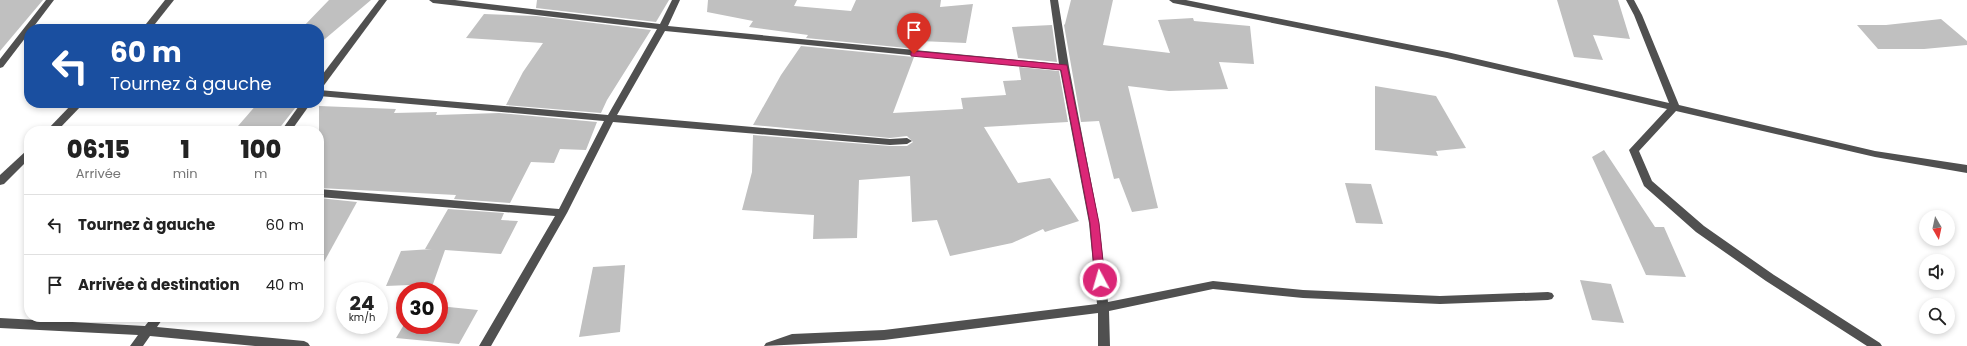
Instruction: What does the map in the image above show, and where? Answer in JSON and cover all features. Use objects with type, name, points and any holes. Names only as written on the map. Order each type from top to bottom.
[{"type":"street","points":[[32,24],[50,0]]},
{"type":"street","points":[[150,24],[170,0]]},
{"type":"street","points":[[324,79],[383,0]]},
{"type":"street","points":[[433,0],[663,28],[1064,67]]},
{"type":"street","points":[[485,346],[562,213],[610,119],[663,28],[676,0]]},
{"type":"street","points":[[1054,0],[1064,67],[1094,223],[1103,308],[1104,346]]},
{"type":"street","points":[[1173,0],[1447,56],[1875,154],[1967,169]]},
{"type":"street","points":[[1630,0],[1638,15],[1675,107]]},
{"type":"street","points":[[0,65],[24,34]]},
{"type":"street","points":[[324,93],[890,142],[907,141]]},
{"type":"street","points":[[1675,107],[1634,150],[1648,183],[1700,229],[1770,278],[1876,346]]},
{"type":"street","points":[[56,126],[74,108]]},
{"type":"street","points":[[290,126],[302,108]]},
{"type":"street","points":[[0,181],[24,158]]},
{"type":"street","points":[[324,193],[562,213]]},
{"type":"street","points":[[770,346],[792,339],[884,335],[1103,308],[1213,284],[1303,294],[1440,300],[1548,296]]},
{"type":"street","points":[[136,346],[155,322]]},
{"type":"street","points":[[0,323],[149,331],[304,346]]},
{"type":"building","points":[[0,0],[43,0],[0,51]]},
{"type":"building","points":[[329,0],[371,0],[324,40],[324,24],[306,24]]},
{"type":"building","points":[[537,0],[669,0],[656,22],[536,8]]},
{"type":"building","points":[[708,0],[797,0],[794,6],[851,11],[856,0],[941,0],[940,7],[973,4],[966,43],[920,41],[917,49],[806,38],[808,35],[749,27],[753,21],[707,12]]},
{"type":"building","points":[[1071,0],[1113,0],[1103,45],[1170,53],[1158,20],[1193,18],[1194,21],[1250,26],[1254,64],[1219,62],[1228,89],[1169,91],[1128,86],[1158,208],[1132,212],[1119,178],[1114,179],[1099,121],[1081,122],[1064,25]]},
{"type":"building","points":[[1557,0],[1618,0],[1630,39],[1593,35],[1603,60],[1574,57]]},
{"type":"building","points":[[484,14],[536,16],[651,30],[607,100],[601,113],[506,105],[523,72],[543,43],[466,38]]},
{"type":"building","points":[[1941,19],[1967,41],[1967,45],[1924,49],[1878,49],[1857,25],[1886,25]]},
{"type":"building","points":[[1052,25],[1057,62],[1018,58],[1012,27]]},
{"type":"building","points":[[801,46],[914,57],[893,113],[963,109],[961,98],[1006,95],[1003,81],[1021,80],[1019,67],[1059,71],[1068,122],[984,127],[1018,183],[1050,178],[1079,221],[1045,232],[1043,229],[1012,243],[950,256],[937,220],[912,222],[910,176],[859,180],[857,238],[813,239],[814,215],[742,210],[752,172],[753,135],[890,146],[907,146],[913,142],[907,136],[890,138],[753,125],[781,75]]},
{"type":"building","points":[[1375,86],[1436,96],[1466,148],[1436,151],[1438,156],[1375,150]]},
{"type":"building","points":[[324,106],[396,109],[394,113],[437,112],[436,115],[499,113],[597,122],[586,150],[560,149],[554,163],[531,162],[510,203],[454,199],[456,195],[324,188],[324,126],[319,126],[319,108],[324,108]]},
{"type":"building","points":[[254,108],[295,108],[281,126],[238,126]]},
{"type":"building","points":[[1604,150],[1655,227],[1664,227],[1686,277],[1646,275],[1592,157]]},
{"type":"building","points":[[1345,183],[1371,184],[1383,224],[1356,223]]},
{"type":"building","points":[[324,199],[357,202],[324,262]]},
{"type":"building","points":[[448,209],[504,213],[501,220],[518,221],[501,254],[445,250],[434,282],[396,282],[396,286],[388,286],[388,282],[401,251],[432,249],[425,249]]},
{"type":"building","points":[[625,265],[620,332],[579,337],[593,267]]},
{"type":"building","points":[[1580,280],[1611,284],[1624,323],[1592,320]]},
{"type":"building","points":[[448,307],[478,310],[459,344],[396,338],[398,334],[448,334]]},
{"type":"route","points":[[914,54],[1064,67],[1094,223],[1100,280]]}]
